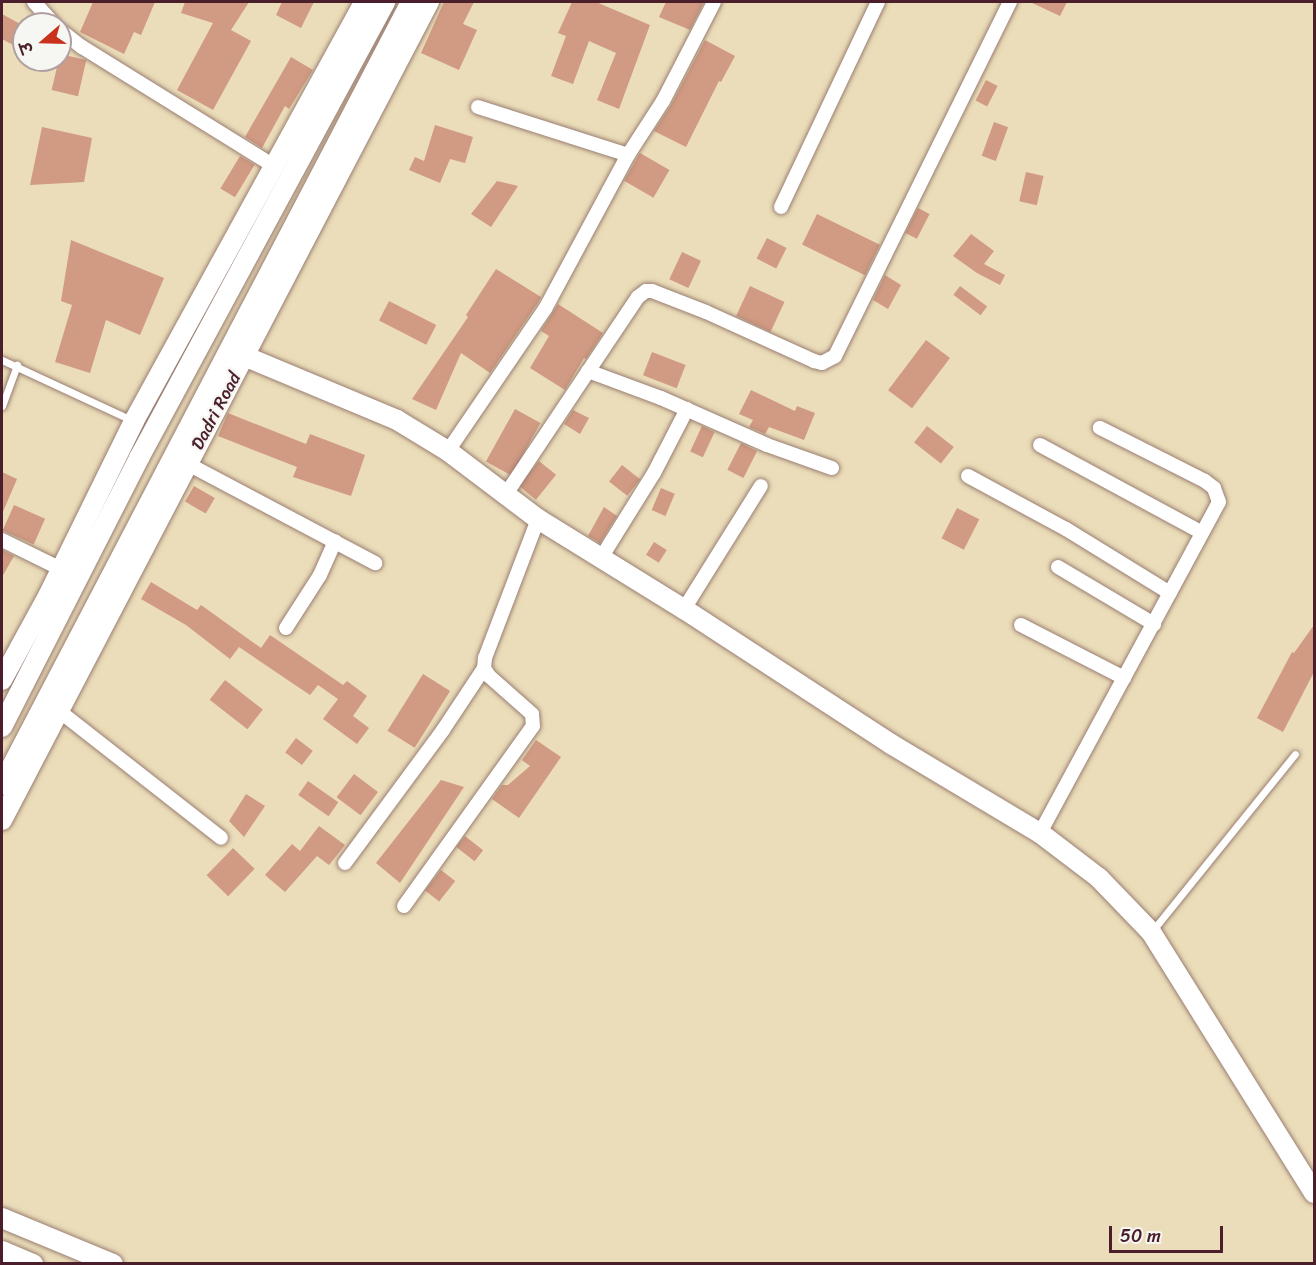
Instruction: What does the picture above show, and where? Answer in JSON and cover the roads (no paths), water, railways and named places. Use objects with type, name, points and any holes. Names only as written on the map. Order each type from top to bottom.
[{"type":"street","points":[[2,680],[61,569],[134,421],[272,165],[364,2]]},
{"type":"street","points":[[2,727],[139,458],[385,2]]},
{"type":"street","points":[[2,785],[411,2]]},
{"type":"street","name":"Dadri Road","points":[[2,820],[429,2]]},
{"type":"street","points":[[448,451],[545,309],[628,155],[663,101],[714,2]]},
{"type":"street","points":[[782,207],[878,2]]},
{"type":"street","points":[[506,494],[638,297],[652,291],[706,312],[814,361],[822,363],[835,356],[1010,2]]},
{"type":"street","points":[[72,39],[272,165]]},
{"type":"street","points":[[478,107],[628,155]]},
{"type":"street","points":[[244,356],[397,420],[448,451],[538,519],[684,609],[891,744],[1040,833],[1099,878],[1151,932],[1314,1193]]},
{"type":"street","points":[[588,371],[687,409],[778,449],[832,468]]},
{"type":"street","points":[[601,558],[654,472],[687,409]]},
{"type":"street","points":[[1040,833],[1219,502],[1214,488],[1100,428]]},
{"type":"street","points":[[1040,445],[1201,532]]},
{"type":"street","points":[[188,464],[375,563]]},
{"type":"street","points":[[968,476],[1066,529],[1170,593]]},
{"type":"street","points":[[684,609],[761,486]]},
{"type":"street","points":[[345,862],[443,730],[484,668],[485,658],[538,519]]},
{"type":"street","points":[[2,540],[61,569]]},
{"type":"street","points":[[286,628],[320,575],[335,541]]},
{"type":"street","points":[[1058,567],[1154,624]]},
{"type":"street","points":[[1021,625],[1124,678]]},
{"type":"street","points":[[404,906],[535,720],[527,709],[489,676],[484,668]]},
{"type":"street","points":[[58,710],[221,838]]},
{"type":"street","points":[[2,1218],[113,1263]]},
{"type":"street","points":[[2,1251],[33,1263]]},
{"type":"lane","points":[[2,360],[134,421]]},
{"type":"lane","points":[[2,406],[17,365]]},
{"type":"lane","points":[[1151,932],[1295,754]]}]
